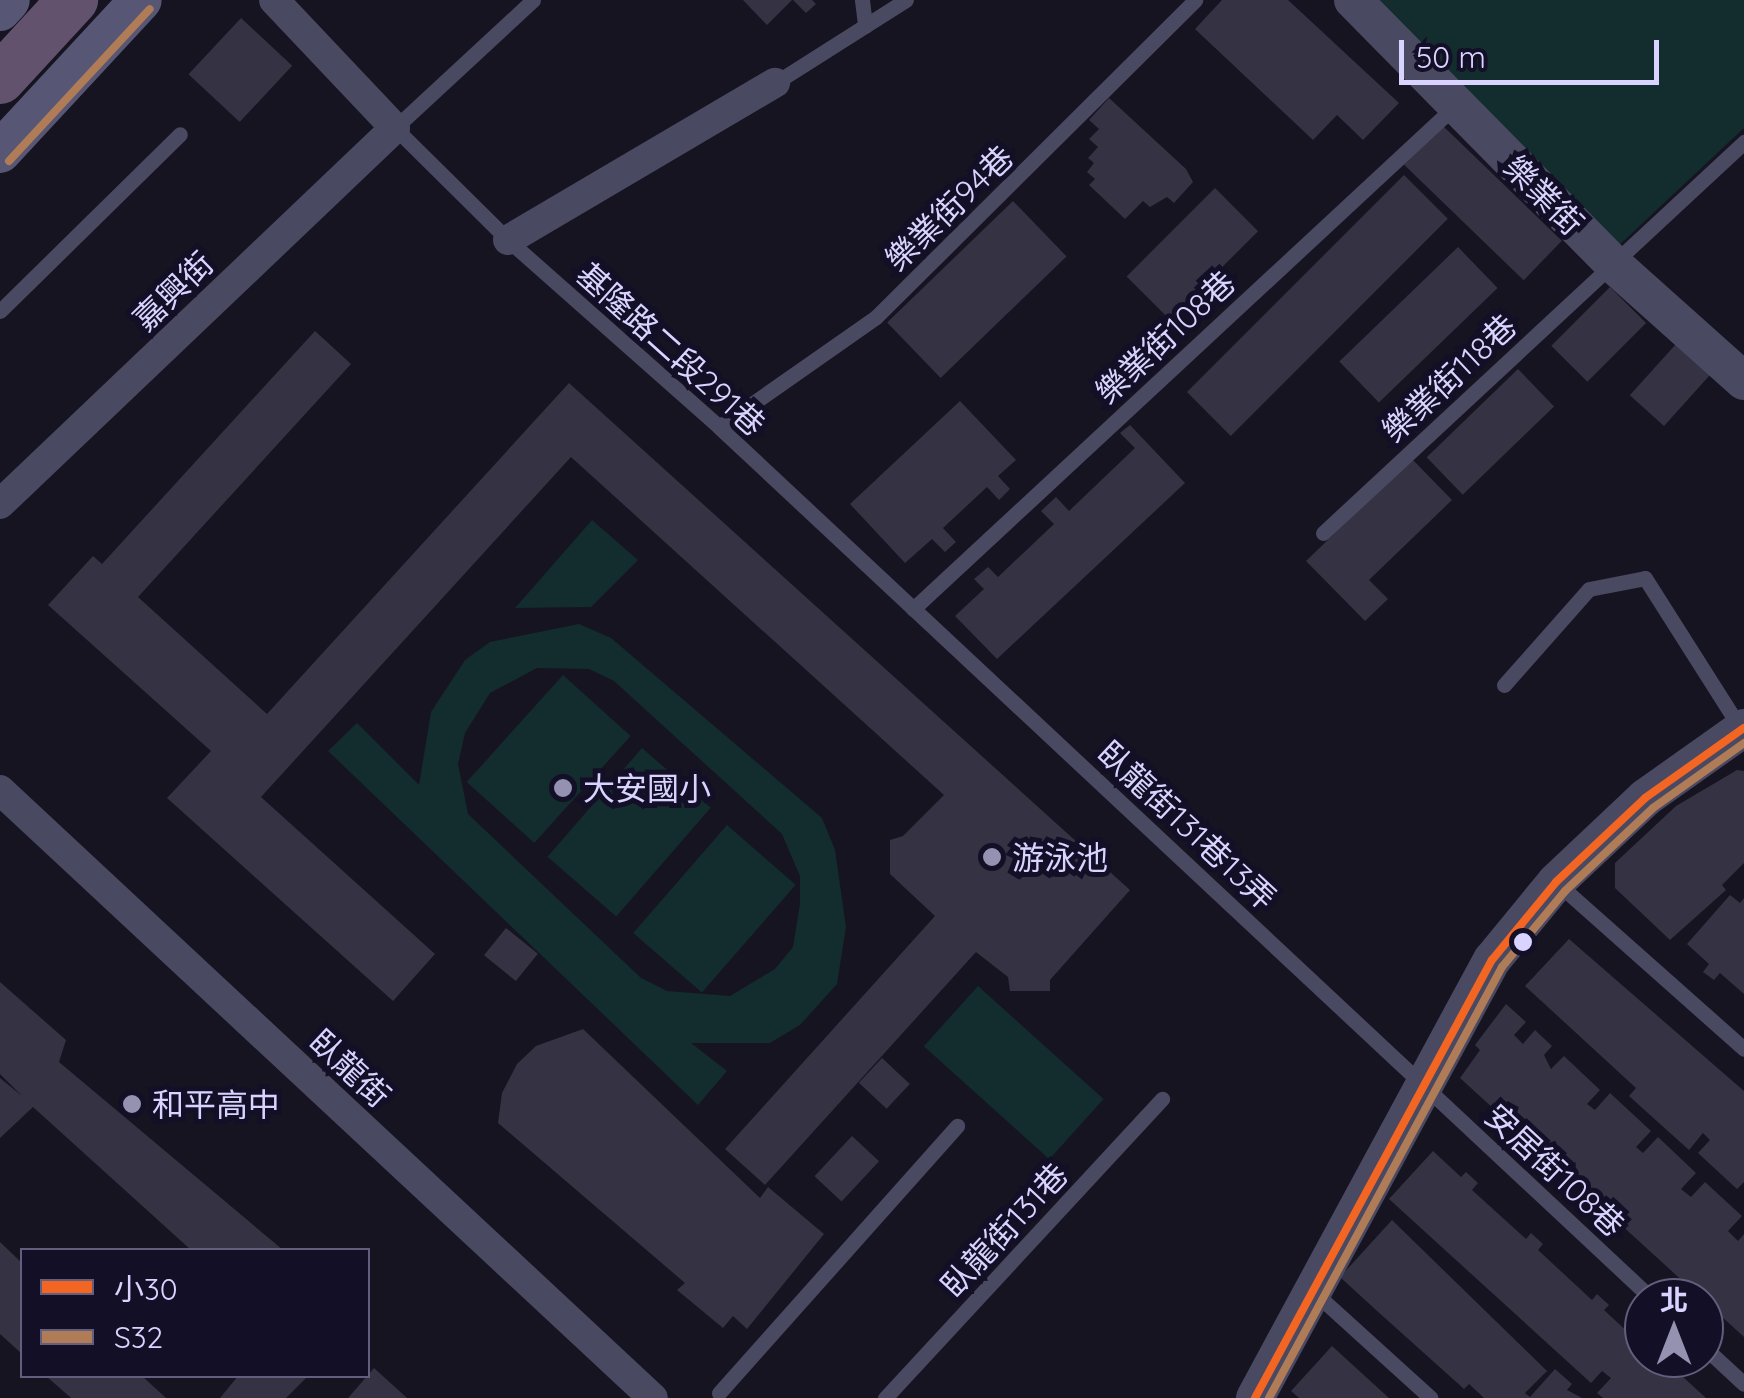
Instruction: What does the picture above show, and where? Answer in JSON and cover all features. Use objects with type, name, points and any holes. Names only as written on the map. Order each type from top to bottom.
[{"type":"highway","points":[[0,78],[73,0]]},
{"type":"main road","points":[[0,10],[10,0]]},
{"type":"main road","points":[[0,152],[141,0]]},
{"type":"street","points":[[274,0],[395,128]]},
{"type":"street","name":"樂業街","points":[[1353,0],[1612,263],[1744,381]]},
{"type":"street","points":[[508,240],[775,82]]},
{"type":"street","name":"嘉興街","points":[[0,504],[395,128]]},
{"type":"street","points":[[1255,1398],[1421,1083],[1492,960],[1556,882],[1645,798],[1743,730]]},
{"type":"street","name":"臥龍街","points":[[0,790],[653,1398]]},
{"type":"lane","points":[[395,128],[533,0]]},
{"type":"lane","points":[[862,0],[865,26]]},
{"type":"lane","points":[[775,82],[906,0]]},
{"type":"lane","name":"樂業街94巷","points":[[719,427],[876,317],[1194,0]]},
{"type":"lane","name":"樂業街108巷","points":[[913,609],[1455,106]]},
{"type":"lane","name":"基隆路二段291巷","points":[[395,128],[508,240],[719,427],[913,609]]},
{"type":"lane","points":[[0,311],[180,134]]},
{"type":"lane","name":"樂業街118巷","points":[[1323,533],[1744,142]]},
{"type":"lane","points":[[1504,685],[1588,589],[1645,578],[1743,730]]},
{"type":"lane","name":"臥龍街131巷13弄","points":[[913,609],[1421,1083]]},
{"type":"lane","points":[[1556,882],[1744,1048]]},
{"type":"lane","name":"安居街108巷","points":[[1421,1083],[1631,1278]]},
{"type":"lane","name":"臥龍街131巷","points":[[885,1398],[1162,1099]]},
{"type":"lane","points":[[719,1393],[957,1126]]},
{"type":"lane","points":[[1312,1290],[1431,1398]]},
{"type":"lane","points":[[1724,1366],[1744,1384]]},
{"type":"green space","points":[[1356,0],[1744,0],[1744,128],[1615,249]]},
{"type":"green space","points":[[592,520],[638,560],[591,607],[515,608]]},
{"type":"green space","points":[[579,624],[611,638],[822,818],[835,850],[846,927],[837,984],[800,1025],[770,1043],[691,1043],[727,1071],[698,1105],[328,751],[357,723],[419,785],[431,712],[465,660],[490,642]],"holes":[[[537,668],[589,669],[614,681],[782,834],[800,876],[793,947],[775,969],[730,996],[667,991],[641,978],[468,814],[458,764],[465,733],[490,693]]]},
{"type":"green space","points":[[563,675],[631,736],[534,843],[467,782]]},
{"type":"green space","points":[[642,748],[711,808],[616,916],[548,857]]},
{"type":"green space","points":[[727,825],[796,885],[702,993],[633,933]]},
{"type":"green space","points":[[978,986],[1104,1099],[1049,1159],[924,1046]]},
{"type":"building","points":[[743,0],[792,0],[767,25]]},
{"type":"building","points":[[793,0],[812,0],[816,4],[806,13]]},
{"type":"building","points":[[1222,0],[1288,0],[1399,103],[1363,140],[1337,115],[1313,140],[1195,29]]},
{"type":"building","points":[[241,18],[292,66],[240,122],[188,74]]},
{"type":"building","points":[[1109,98],[1186,169],[1193,182],[1174,203],[1167,197],[1150,207],[1143,201],[1125,219],[1089,185],[1095,179],[1087,172],[1094,163],[1088,158],[1098,147],[1089,139],[1099,129],[1089,120]]},
{"type":"building","points":[[1441,124],[1562,241],[1524,280],[1403,164]]},
{"type":"building","points":[[1404,175],[1448,219],[1231,436],[1187,392]]},
{"type":"building","points":[[1215,188],[1258,231],[1170,320],[1127,276]]},
{"type":"building","points":[[1013,201],[1066,256],[941,378],[887,323]]},
{"type":"building","points":[[1458,247],[1498,288],[1379,403],[1339,362]]},
{"type":"building","points":[[1610,287],[1646,323],[1587,382],[1551,346]]},
{"type":"building","points":[[315,331],[351,364],[138,597],[267,714],[569,383],[1130,890],[1050,980],[1050,991],[1010,991],[1008,977],[976,952],[765,1185],[725,1149],[935,916],[890,874],[890,840],[903,836],[944,795],[571,457],[261,797],[435,954],[393,1001],[167,798],[211,751],[48,605],[93,556],[102,564]]},
{"type":"building","points":[[1676,344],[1710,375],[1664,426],[1630,395]]},
{"type":"building","points":[[1518,369],[1554,406],[1463,495],[1427,457]]},
{"type":"building","points":[[960,401],[1016,460],[998,476],[1010,489],[999,500],[987,487],[943,528],[956,542],[945,552],[932,539],[905,563],[850,504]]},
{"type":"building","points":[[1130,425],[1185,483],[997,659],[955,616],[984,589],[974,579],[988,567],[998,577],[1054,524],[1041,511],[1056,497],[1069,511],[1135,448],[1120,433]]},
{"type":"building","points":[[1412,459],[1452,500],[1369,580],[1388,599],[1365,621],[1306,561]]},
{"type":"building","points":[[1737,770],[1744,771],[1744,863],[1722,885],[1726,890],[1670,940],[1615,888],[1615,863],[1676,806]]},
{"type":"building","points":[[1730,895],[1740,903],[1744,898],[1744,994],[1720,973],[1714,980],[1703,972],[1709,964],[1687,944]]},
{"type":"building","points":[[506,928],[538,954],[516,981],[484,955]]},
{"type":"building","points":[[1569,939],[1744,1091],[1744,1182],[1737,1189],[1698,1153],[1710,1140],[1703,1133],[1689,1150],[1629,1096],[1636,1088],[1525,986]]},
{"type":"building","points":[[0,982],[66,1040],[59,1062],[281,1248],[189,1248],[33,1107],[0,1138],[0,1078],[22,1096],[0,1074]]},
{"type":"building","points":[[1506,1004],[1526,1022],[1514,1035],[1523,1044],[1535,1030],[1552,1046],[1544,1055],[1551,1069],[1564,1056],[1600,1090],[1587,1104],[1595,1110],[1610,1093],[1651,1131],[1636,1147],[1643,1153],[1658,1137],[1696,1173],[1681,1189],[1691,1197],[1705,1182],[1742,1216],[1728,1231],[1738,1241],[1744,1234],[1744,1337],[1724,1319],[1724,1278],[1679,1278],[1460,1078],[1480,1050],[1475,1045]]},
{"type":"building","points":[[583,1029],[760,1198],[768,1187],[824,1234],[747,1329],[733,1316],[723,1328],[677,1290],[685,1283],[498,1123],[502,1093],[517,1064],[536,1046]]},
{"type":"building","points":[[882,1058],[910,1084],[887,1109],[859,1083]]},
{"type":"building","points":[[852,1136],[879,1161],[842,1201],[814,1176]]},
{"type":"building","points":[[1433,1151],[1461,1177],[1466,1172],[1478,1183],[1472,1190],[1526,1239],[1531,1233],[1543,1244],[1538,1250],[1592,1300],[1597,1294],[1609,1305],[1604,1310],[1624,1329],[1624,1378],[1684,1378],[1706,1398],[1603,1398],[1597,1393],[1611,1378],[1602,1371],[1591,1383],[1389,1199]]},
{"type":"building","points":[[1392,1220],[1547,1371],[1525,1393],[1530,1397],[1555,1369],[1572,1384],[1567,1390],[1582,1398],[1484,1398],[1469,1384],[1464,1389],[1340,1277]]},
{"type":"building","points":[[0,1242],[20,1261],[20,1352],[0,1334]]},
{"type":"building","points":[[1332,1346],[1389,1398],[1299,1398],[1291,1391]]},
{"type":"building","points":[[374,1368],[407,1398],[348,1398],[365,1378],[370,1378]]},
{"type":"building","points":[[48,1378],[144,1378],[166,1398],[71,1398]]},
{"type":"building","points":[[236,1378],[306,1378],[286,1398],[220,1398]]},
{"type":"transit line","name":"S32","points":[[9,161],[150,9]]},
{"type":"transit line","name":"小30","points":[[1255,1398],[1492,960],[1556,882],[1645,798],[1744,728]]},
{"type":"transit line","name":"S32","points":[[1269,1398],[1502,967],[1565,891],[1653,808],[1744,743]]},
{"type":"place","name":"大安國小","points":[[563,788]]},
{"type":"place","name":"游泳池","points":[[992,857]]},
{"type":"place","name":"和平高中","points":[[132,1104]]}]
